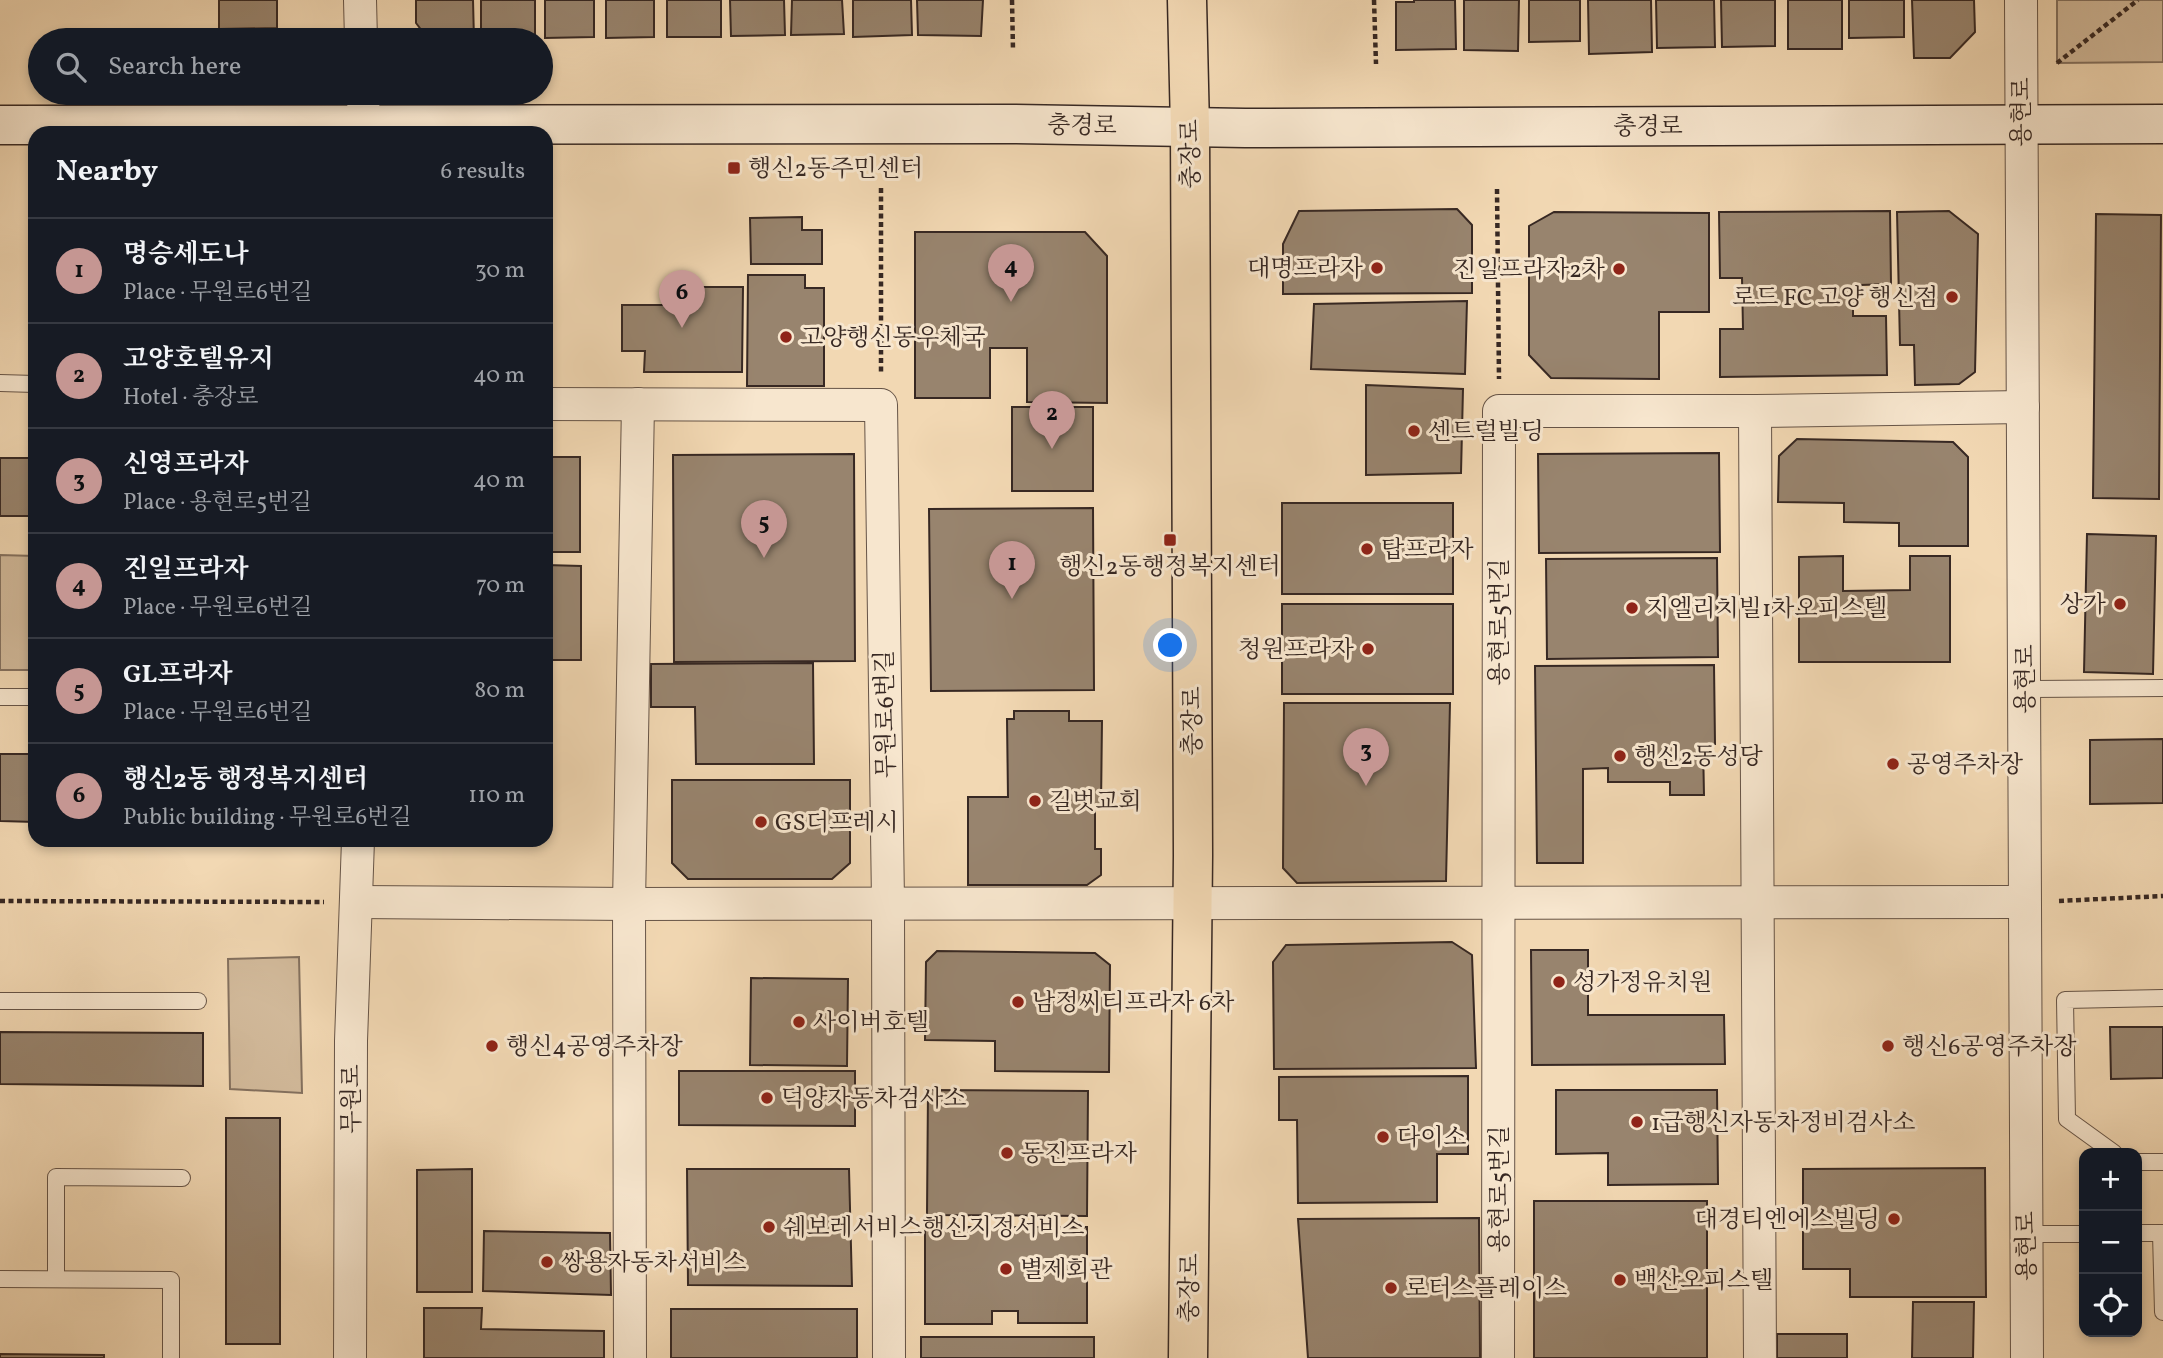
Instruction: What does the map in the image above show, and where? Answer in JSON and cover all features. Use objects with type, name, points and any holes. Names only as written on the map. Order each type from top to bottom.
[{"type":"main road","name":"충장로","points":[[1187,0],[1190,128],[1193,902],[1188,1358]]},
{"type":"main road","name":"충경로","points":[[0,125],[364,117],[1190,128],[2163,124]]},
{"type":"street","points":[[360,0],[361,28]]},
{"type":"street","name":"용현로","points":[[2021,0],[2025,689],[2035,902],[2025,1234],[2026,1358]]},
{"type":"street","points":[[553,404],[880,405]]},
{"type":"street","points":[[631,1358],[629,904],[638,404]]},
{"type":"street","name":"무원로6번길","points":[[880,405],[888,902],[889,1358]]},
{"type":"street","points":[[1499,411],[2023,407]]},
{"type":"street","name":"용현로5번길","points":[[1498,1358],[1499,411]]},
{"type":"street","points":[[1755,411],[1760,1358]]},
{"type":"street","name":"무원로","points":[[350,1358],[351,1041],[344,902],[356,847]]},
{"type":"street","points":[[344,902],[2035,902]]},
{"type":"lane","points":[[0,383],[28,384]]},
{"type":"lane","points":[[2025,689],[2163,688]]},
{"type":"lane","points":[[0,697],[28,697]]},
{"type":"lane","points":[[2107,1148],[2067,1119],[2065,1000],[2163,998]]},
{"type":"lane","points":[[0,1001],[198,1001]]},
{"type":"lane","points":[[2142,1162],[2163,1162]]},
{"type":"lane","points":[[56,1279],[56,1177],[182,1178]]},
{"type":"lane","points":[[2142,1233],[2162,1233],[2163,1312]]},
{"type":"lane","points":[[2025,1234],[2079,1234]]},
{"type":"lane","points":[[0,1279],[171,1280],[171,1358]]},
{"type":"path","points":[[1012,0],[1013,51]]},
{"type":"path","points":[[1374,0],[1376,64]]},
{"type":"path","points":[[2051,70],[2138,0]]},
{"type":"path","points":[[880,188],[880,405]]},
{"type":"path","points":[[1497,189],[1499,411]]},
{"type":"path","points":[[2035,902],[2163,897]]},
{"type":"path","points":[[0,901],[344,902]]},
{"type":"shaded area","points":[[2057,0],[2163,0],[2163,62],[2057,63]]},
{"type":"shaded area","points":[[0,555],[28,556],[28,670],[0,670]]},
{"type":"shaded area","points":[[299,957],[302,1093],[230,1089],[228,959]]},
{"type":"building","points":[[219,0],[277,0],[277,28],[219,28]]},
{"type":"building","points":[[416,0],[473,0],[474,28],[420,28],[416,23]]},
{"type":"building","points":[[481,0],[535,0],[535,28],[481,28]]},
{"type":"building","points":[[545,0],[594,0],[594,37],[553,38],[553,28],[545,28]]},
{"type":"building","points":[[606,0],[654,0],[654,37],[606,38]]},
{"type":"building","points":[[667,0],[721,0],[721,37],[667,37]]},
{"type":"building","points":[[730,0],[784,0],[785,35],[731,36]]},
{"type":"building","points":[[792,0],[842,0],[844,34],[791,35]]},
{"type":"building","points":[[853,0],[911,0],[912,35],[853,37]]},
{"type":"building","points":[[917,0],[983,0],[981,36],[918,35]]},
{"type":"building","points":[[1455,0],[1456,49],[1396,50],[1396,2]]},
{"type":"building","points":[[1464,0],[1519,0],[1518,51],[1464,50]]},
{"type":"building","points":[[1529,0],[1580,0],[1580,41],[1529,42]]},
{"type":"building","points":[[1588,0],[1651,0],[1652,52],[1589,54]]},
{"type":"building","points":[[1656,0],[1714,0],[1715,47],[1657,48]]},
{"type":"building","points":[[1721,0],[1775,0],[1775,46],[1722,47]]},
{"type":"building","points":[[1788,0],[1842,0],[1842,49],[1788,49]]},
{"type":"building","points":[[1849,0],[1904,0],[1904,37],[1849,38]]},
{"type":"building","points":[[1912,0],[1974,0],[1975,32],[1950,58],[1914,58]]},
{"type":"building","name":"대명프라자","points":[[1457,209],[1472,225],[1472,293],[1283,294],[1283,244],[1299,211]]},
{"type":"building","points":[[1890,211],[1891,284],[1861,285],[1861,296],[1853,296],[1853,316],[1886,316],[1887,375],[1720,377],[1720,329],[1743,329],[1742,278],[1720,278],[1719,212]]},
{"type":"building","points":[[1949,211],[1978,234],[1975,372],[1959,384],[1915,385],[1914,345],[1900,345],[1897,212]]},
{"type":"building","name":"진일프라자2차","points":[[1554,212],[1709,213],[1709,312],[1659,312],[1659,379],[1551,378],[1529,355],[1529,226]]},
{"type":"building","points":[[2096,214],[2161,215],[2159,499],[2093,498]]},
{"type":"building","points":[[802,217],[802,230],[822,230],[822,264],[751,264],[750,218]]},
{"type":"building","points":[[915,232],[1085,232],[1107,256],[1107,403],[1027,402],[1027,348],[990,348],[990,398],[915,398]]},
{"type":"building","name":"고양행신동우체국","points":[[748,275],[805,275],[805,288],[824,288],[824,386],[747,386]]},
{"type":"building","points":[[670,287],[743,287],[742,372],[644,372],[645,351],[622,351],[622,305],[670,305]]},
{"type":"building","points":[[1467,301],[1465,374],[1311,369],[1314,304]]},
{"type":"building","name":"센트럴빌딩","points":[[1366,385],[1463,389],[1461,473],[1366,475]]},
{"type":"building","points":[[1012,407],[1093,407],[1093,491],[1012,491]]},
{"type":"building","points":[[1797,439],[1953,442],[1968,457],[1968,546],[1899,546],[1899,523],[1844,522],[1844,503],[1778,502],[1779,456]]},
{"type":"building","points":[[1719,453],[1720,552],[1539,553],[1538,454]]},
{"type":"building","points":[[854,454],[855,661],[674,662],[673,455]]},
{"type":"building","points":[[553,457],[580,457],[580,552],[553,552]]},
{"type":"building","points":[[0,458],[28,458],[28,516],[0,516]]},
{"type":"building","name":"탑프라자","points":[[1282,503],[1453,503],[1453,594],[1282,594]]},
{"type":"building","points":[[1093,508],[1094,690],[931,691],[929,509]]},
{"type":"building","name":"상가","points":[[2087,534],[2156,536],[2153,674],[2084,672]]},
{"type":"building","points":[[1843,556],[1843,591],[1910,590],[1910,556],[1950,556],[1950,662],[1799,662],[1799,557]]},
{"type":"building","name":"지엘리치빌1차오피스텔","points":[[1717,558],[1718,657],[1547,659],[1546,559]]},
{"type":"building","points":[[553,565],[581,566],[581,660],[553,660]]},
{"type":"building","name":"청원프라자","points":[[1282,604],[1453,604],[1453,694],[1282,694]]},
{"type":"building","points":[[813,663],[814,764],[696,764],[695,707],[651,707],[651,664]]},
{"type":"building","name":"행신2동성당","points":[[1714,665],[1715,744],[1703,744],[1704,795],[1670,795],[1670,782],[1608,782],[1608,768],[1583,769],[1583,863],[1537,863],[1535,666]]},
{"type":"building","points":[[1284,703],[1450,703],[1446,881],[1297,883],[1283,868]]},
{"type":"building","name":"길벗교회","points":[[1014,711],[1069,711],[1069,721],[1102,721],[1101,806],[1095,806],[1095,849],[1101,849],[1101,875],[1087,885],[968,885],[968,797],[1008,797],[1007,719],[1014,719]]},
{"type":"building","points":[[2163,739],[2163,803],[2090,804],[2090,740]]},
{"type":"building","points":[[0,754],[28,754],[28,822],[0,821]]},
{"type":"building","name":"GS더프레시","points":[[672,780],[850,780],[850,863],[832,879],[688,879],[672,863]]},
{"type":"building","points":[[1452,942],[1472,955],[1476,1068],[1274,1069],[1273,962],[1286,945]]},
{"type":"building","name":"성가정유치원","points":[[1531,950],[1588,950],[1588,1015],[1724,1015],[1725,1064],[1532,1065]]},
{"type":"building","name":"남정씨티프라자 6차","points":[[937,951],[1095,953],[1110,965],[1109,1072],[995,1071],[995,1041],[925,1040],[926,962]]},
{"type":"building","name":"사이버호텔","points":[[751,978],[848,979],[847,1066],[750,1065]]},
{"type":"building","points":[[2110,1027],[2163,1027],[2163,1078],[2111,1079]]},
{"type":"building","points":[[0,1032],[203,1033],[203,1086],[0,1084]]},
{"type":"building","name":"덕양자동차검사소","points":[[679,1071],[855,1071],[855,1126],[679,1125]]},
{"type":"building","name":"다이소","points":[[1468,1076],[1468,1154],[1437,1154],[1437,1202],[1298,1203],[1297,1120],[1279,1120],[1279,1077]]},
{"type":"building","name":"동진프라자","points":[[928,1090],[1088,1091],[1087,1216],[927,1215]]},
{"type":"building","name":"1급행신자동차정비검사소","points":[[1556,1090],[1717,1090],[1718,1184],[1608,1185],[1608,1153],[1556,1154]]},
{"type":"building","points":[[226,1118],[280,1118],[280,1344],[226,1344]]},
{"type":"building","name":"대경티엔에스빌딩","points":[[1985,1168],[1986,1297],[1850,1297],[1850,1269],[1803,1269],[1803,1169]]},
{"type":"building","points":[[472,1169],[472,1292],[417,1292],[417,1170]]},
{"type":"building","name":"쉐보레서비스행신지정서비스","points":[[687,1169],[849,1169],[852,1286],[688,1285]]},
{"type":"building","name":"백산오피스텔","points":[[1534,1201],[1707,1201],[1707,1358],[1534,1358]]},
{"type":"building","name":"로터스플레이스","points":[[1479,1218],[1480,1358],[1308,1358],[1298,1219]]},
{"type":"building","name":"별제회관","points":[[925,1227],[1087,1227],[1087,1323],[1018,1323],[1018,1311],[992,1311],[992,1324],[925,1324]]},
{"type":"building","name":"쌍용자동차서비스","points":[[484,1231],[610,1233],[611,1295],[483,1291]]},
{"type":"building","points":[[1913,1302],[1974,1302],[1973,1358],[1912,1358]]},
{"type":"building","points":[[424,1308],[482,1308],[481,1329],[604,1331],[604,1358],[424,1358]]},
{"type":"building","points":[[671,1309],[857,1309],[857,1358],[671,1358]]},
{"type":"building","points":[[1777,1334],[1847,1334],[1847,1358],[1777,1358]]},
{"type":"building","points":[[921,1337],[1094,1337],[1094,1358],[921,1358]]},
{"type":"building","points":[[0,1354],[104,1355],[104,1358],[0,1358]]},
{"type":"place","name":"행신2동주민센터","points":[[734,168]]},
{"type":"place","name":"대명프라자","points":[[1377,268]]},
{"type":"place","name":"진일프라자2차","points":[[1619,269]]},
{"type":"place","name":"로드 FC 고양 행신점","points":[[1952,297]]},
{"type":"place","name":"진일프라자","points":[[1011,302]]},
{"type":"place","name":"행신2동 행정복지센터","points":[[682,328]]},
{"type":"place","name":"고양행신동우체국","points":[[786,337]]},
{"type":"place","name":"센트럴빌딩","points":[[1414,431]]},
{"type":"place","name":"고양호텔유지","points":[[1052,449]]},
{"type":"place","name":"행신2동행정복지센터","points":[[1170,540]]},
{"type":"place","name":"탑프라자","points":[[1367,549]]},
{"type":"place","name":"GL프라자","points":[[764,558]]},
{"type":"place","name":"명승세도나","points":[[1012,599]]},
{"type":"place","name":"상가","points":[[2120,604]]},
{"type":"place","name":"지엘리치빌1차오피스텔","points":[[1632,608]]},
{"type":"place","name":"청원프라자","points":[[1368,649]]},
{"type":"place","name":"행신2동성당","points":[[1620,756]]},
{"type":"place","name":"공영주차장","points":[[1893,764]]},
{"type":"place","name":"신영프라자","points":[[1366,786]]},
{"type":"place","name":"길벗교회","points":[[1035,801]]},
{"type":"place","name":"GS더프레시","points":[[761,822]]},
{"type":"place","name":"성가정유치원","points":[[1559,982]]},
{"type":"place","name":"남정씨티프라자 6차","points":[[1018,1002]]},
{"type":"place","name":"사이버호텔","points":[[799,1022]]},
{"type":"place","name":"행신4공영주차장","points":[[492,1046]]},
{"type":"place","name":"행신6공영주차장","points":[[1888,1046]]},
{"type":"place","name":"덕양자동차검사소","points":[[767,1098]]},
{"type":"place","name":"1급행신자동차정비검사소","points":[[1637,1122]]},
{"type":"place","name":"다이소","points":[[1383,1137]]},
{"type":"place","name":"동진프라자","points":[[1007,1153]]},
{"type":"place","name":"대경티엔에스빌딩","points":[[1894,1219]]},
{"type":"place","name":"쉐보레서비스행신지정서비스","points":[[769,1227]]},
{"type":"place","name":"쌍용자동차서비스","points":[[547,1262]]},
{"type":"place","name":"별제회관","points":[[1006,1269]]},
{"type":"place","name":"백산오피스텔","points":[[1620,1280]]},
{"type":"place","name":"로터스플레이스","points":[[1391,1288]]}]
